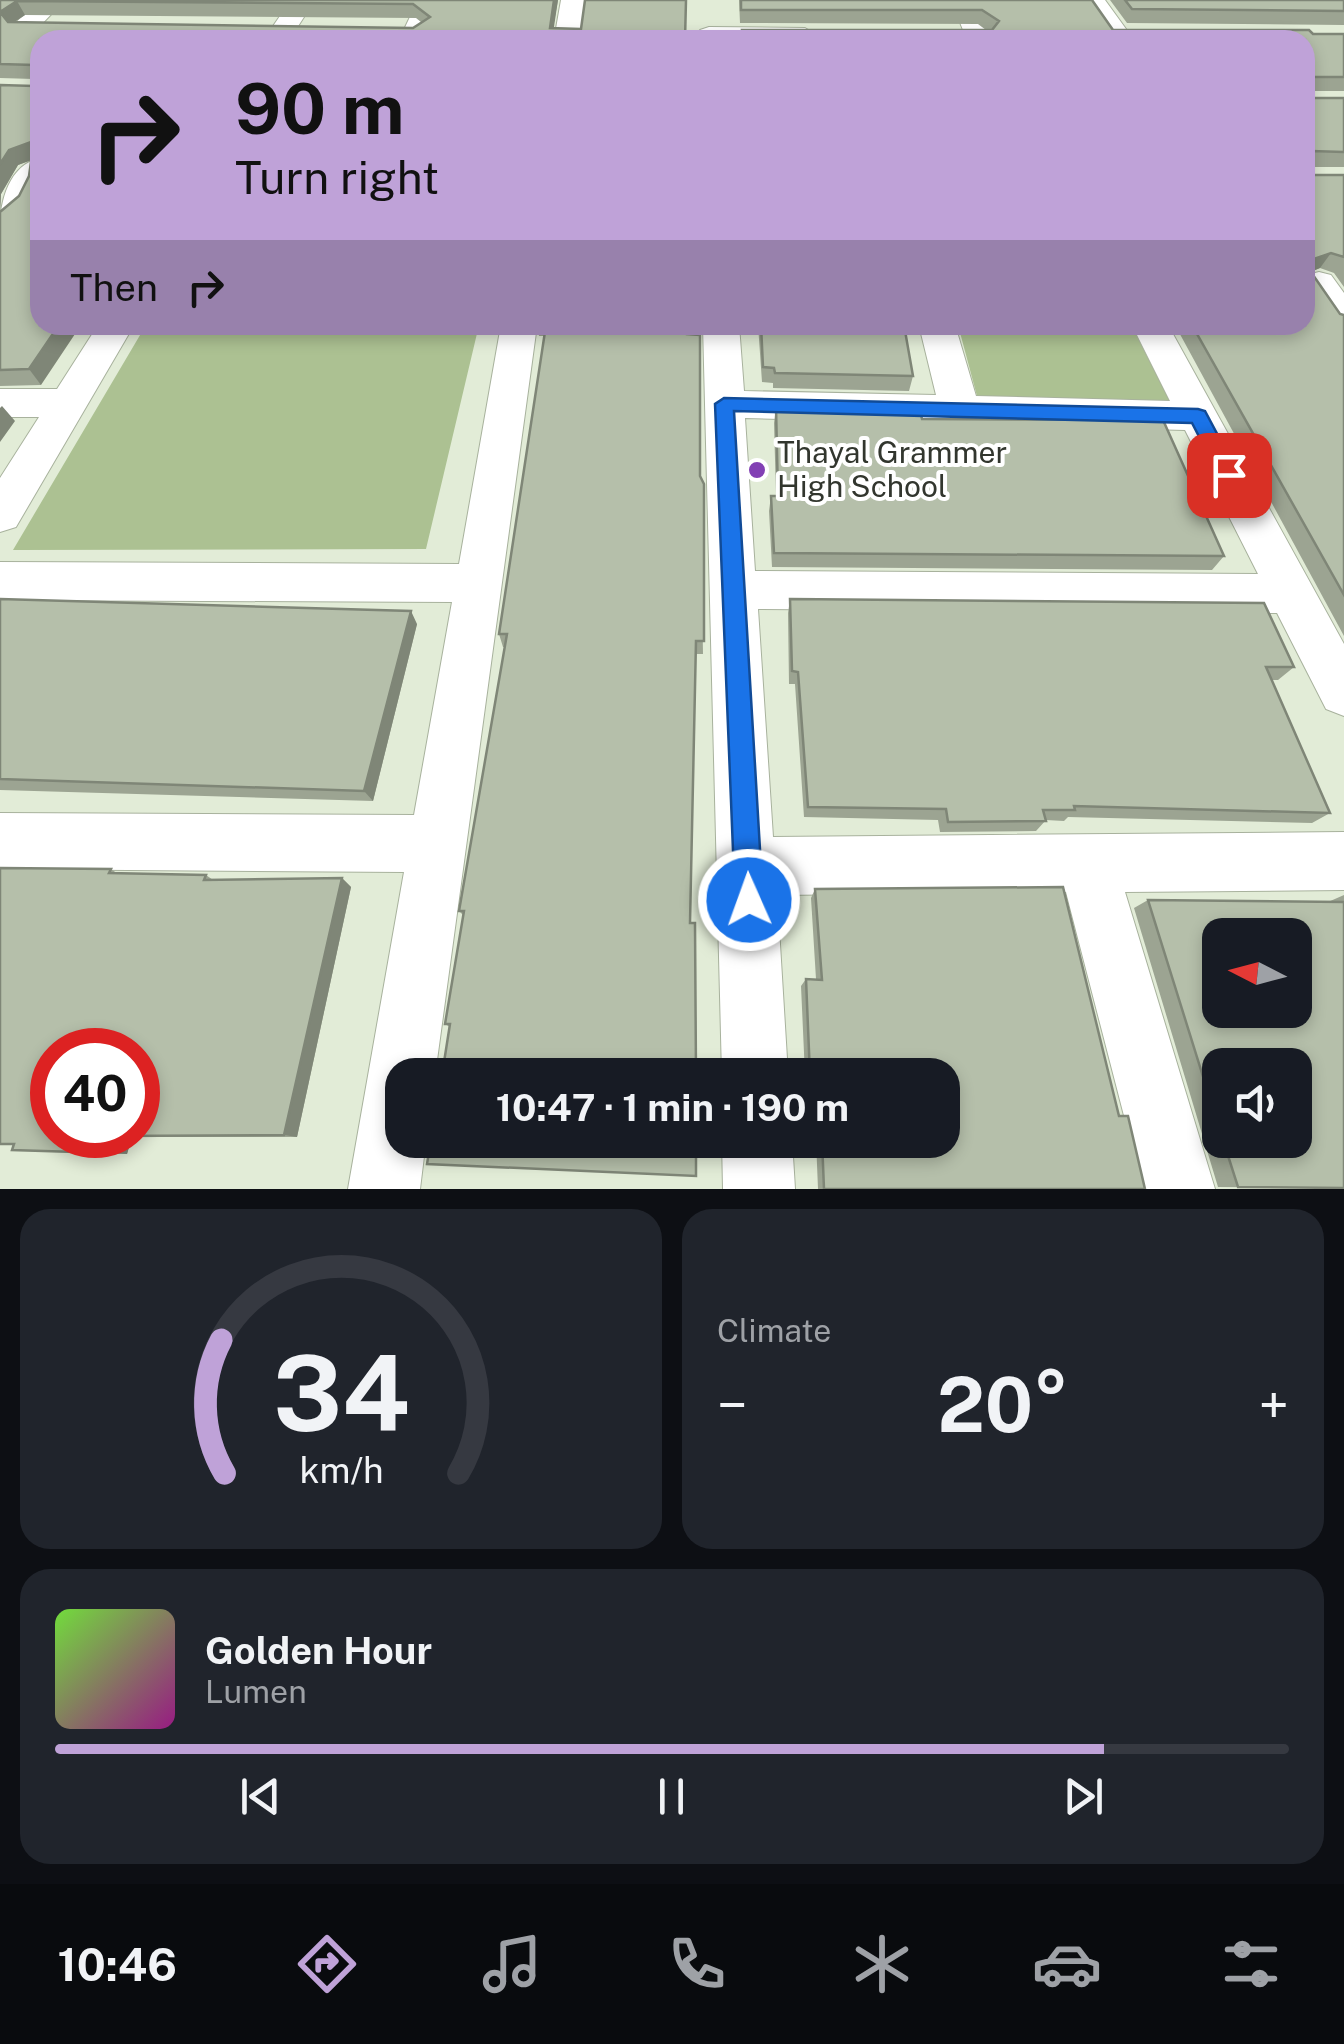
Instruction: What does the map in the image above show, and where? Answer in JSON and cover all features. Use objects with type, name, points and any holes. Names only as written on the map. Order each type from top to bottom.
[{"type":"street","points":[[0,52],[53,0]]},
{"type":"street","points":[[303,0],[274,29],[322,30]]},
{"type":"street","points":[[410,30],[430,0]]},
{"type":"street","points":[[568,30],[573,0]]},
{"type":"street","points":[[964,0],[976,30]]},
{"type":"street","points":[[1093,0],[1119,30]]},
{"type":"street","points":[[25,27],[65,28]]},
{"type":"street","points":[[0,174],[30,172]]},
{"type":"street","points":[[0,218],[30,182]]},
{"type":"street","points":[[1323,283],[1344,319]]},
{"type":"street","points":[[0,515],[110,335]]},
{"type":"street","points":[[384,1189],[517,335]]},
{"type":"street","points":[[721,335],[754,1058]]},
{"type":"street","points":[[941,335],[960,412]]},
{"type":"street","points":[[1155,335],[1344,694]]},
{"type":"street","points":[[0,403],[68,403]]},
{"type":"street","points":[[724,404],[1198,416]]},
{"type":"street","points":[[0,581],[478,583]]},
{"type":"street","points":[[733,590],[1292,594]]},
{"type":"street","points":[[0,841],[438,844]]},
{"type":"street","points":[[748,866],[1344,861]]},
{"type":"street","points":[[1087,863],[1179,1189]]},
{"type":"street","points":[[757,1158],[758,1189]]},
{"type":"green space","points":[[140,335],[477,335],[426,549],[13,550]]},
{"type":"green space","points":[[961,335],[1136,335],[1170,401],[977,396]]},
{"type":"building","points":[[0,0],[554,0],[550,28],[581,29],[585,0],[686,0],[685,30],[30,30],[30,65],[0,64]],"holes":[[[17,1],[413,4],[430,17],[413,28],[8,22],[0,12]]]},
{"type":"building","points":[[741,0],[1092,0],[1113,30],[992,30],[999,21],[982,10],[741,10]]},
{"type":"building","points":[[1125,0],[1344,0],[1344,11],[1132,9]]},
{"type":"building","points":[[1315,34],[1344,34],[1344,77],[1315,77]]},
{"type":"building","points":[[0,85],[30,86],[30,142],[9,150],[0,164]]},
{"type":"building","points":[[1315,98],[1344,98],[1344,152],[1315,151]]},
{"type":"building","points":[[30,169],[30,335],[52,335],[29,369],[0,370],[0,212],[19,196]]},
{"type":"building","points":[[1315,175],[1344,175],[1344,257],[1331,253],[1315,259]]},
{"type":"building","points":[[1315,278],[1344,315],[1344,595],[1198,335],[1315,335]]},
{"type":"building","points":[[544,335],[700,335],[704,641],[696,641],[690,923],[695,923],[696,1058],[445,1058],[450,1024],[445,1024],[464,911],[459,911],[507,634],[499,634]]},
{"type":"building","points":[[761,335],[906,335],[913,376],[775,373],[774,368],[763,367]]},
{"type":"building","points":[[776,407],[920,411],[922,419],[1163,420],[1224,556],[774,553],[771,496],[778,496]]},
{"type":"building","points":[[0,599],[411,611],[364,791],[0,779]]},
{"type":"building","points":[[790,599],[1264,603],[1294,667],[1266,667],[1330,813],[1074,806],[1075,810],[1043,810],[1046,821],[948,822],[946,809],[808,807],[798,672],[792,671]]},
{"type":"building","points":[[0,868],[111,869],[109,873],[206,875],[204,880],[342,878],[284,1135],[160,1136],[160,1028],[30,1028],[30,1151],[12,1150],[14,1144],[0,1144]]},
{"type":"building","points":[[1063,887],[1119,1116],[1128,1116],[1145,1189],[824,1189],[823,1158],[960,1158],[960,1058],[809,1058],[806,979],[822,980],[815,889]]},
{"type":"building","points":[[1148,900],[1344,902],[1344,1188],[1238,1187],[1229,1158],[1312,1158],[1312,1048],[1202,1048],[1202,1073]]},
{"type":"building","points":[[428,1158],[696,1158],[696,1176],[427,1164]]},
{"type":"place","name":"Thayal Grammer High School","points":[[757,470]]},
{"type":"route","points":[[749,900],[724,404],[1198,416],[1229,475]]}]
